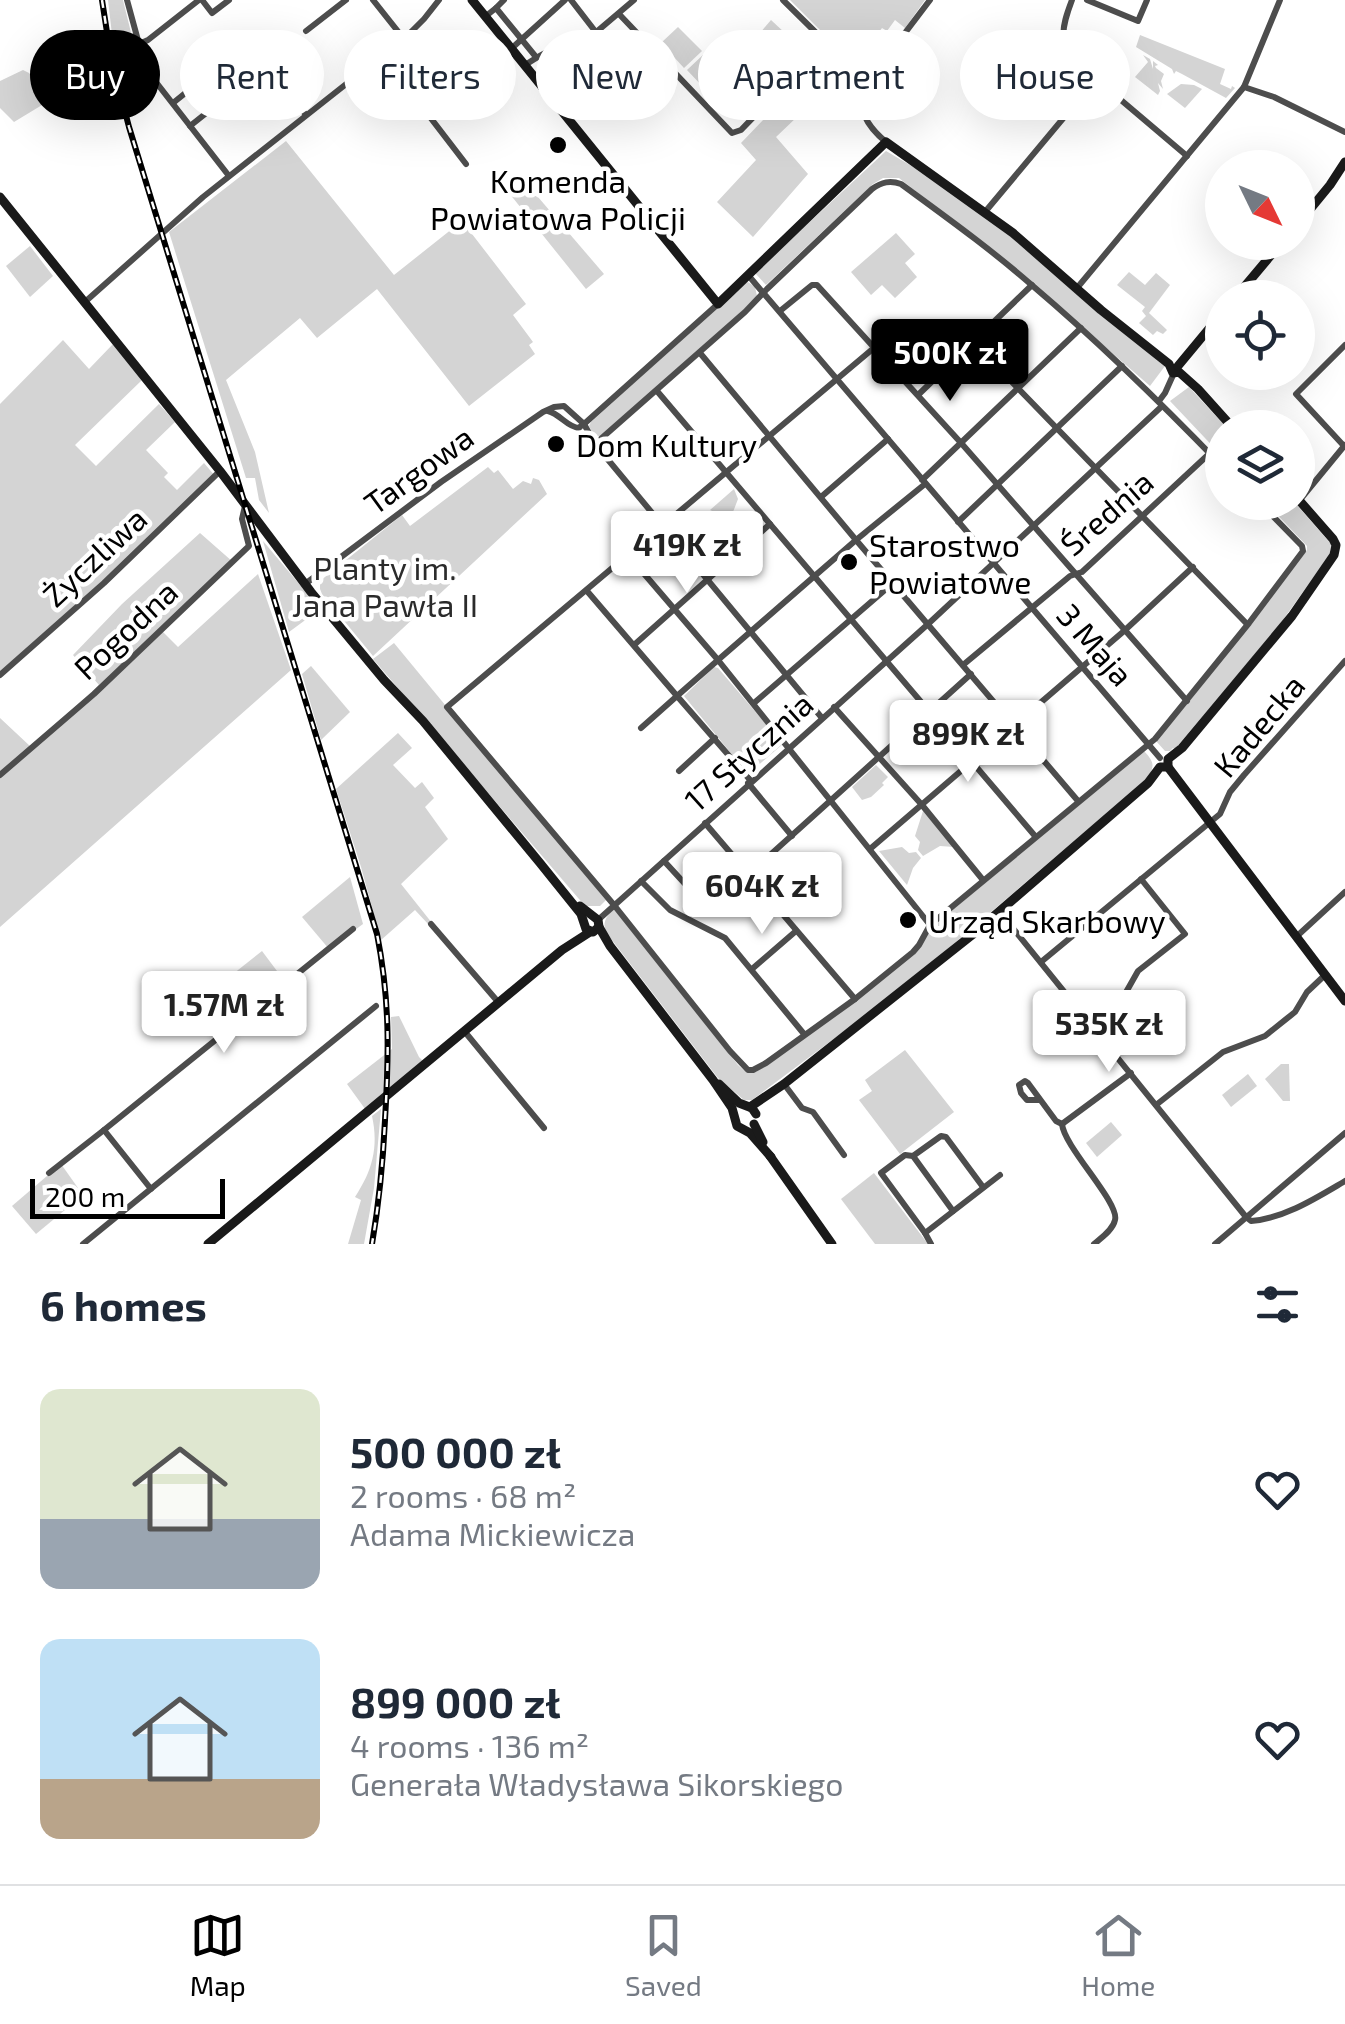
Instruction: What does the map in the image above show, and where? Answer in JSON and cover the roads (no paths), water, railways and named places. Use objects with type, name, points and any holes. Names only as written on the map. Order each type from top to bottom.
[{"type":"street","points":[[127,0],[134,30]]},
{"type":"street","points":[[160,31],[200,0],[212,13],[229,0]]},
{"type":"street","points":[[307,30],[346,0]]},
{"type":"street","points":[[373,0],[397,30]]},
{"type":"street","points":[[413,30],[439,0]]},
{"type":"street","points":[[472,0],[497,30]]},
{"type":"street","points":[[486,16],[504,0]]},
{"type":"street","points":[[516,44],[568,0],[594,30]]},
{"type":"street","points":[[596,30],[634,0]]},
{"type":"street","points":[[783,0],[814,30]]},
{"type":"street","points":[[908,30],[930,0]]},
{"type":"street","points":[[1061,0],[1071,2],[1063,30]]},
{"type":"street","points":[[1087,0],[1138,20],[1146,0]]},
{"type":"street","points":[[1077,288],[1244,87],[1280,0]]},
{"type":"street","points":[[496,8],[536,57],[525,65]]},
{"type":"street","points":[[619,14],[698,96]]},
{"type":"street","points":[[516,53],[718,304]]},
{"type":"street","points":[[324,101],[344,85]]},
{"type":"street","points":[[1244,87],[1345,132]]},
{"type":"street","points":[[160,88],[229,176]]},
{"type":"street","points":[[172,103],[180,97]]},
{"type":"street","points":[[1130,108],[1187,156]]},
{"type":"street","points":[[190,126],[198,120]]},
{"type":"street","points":[[86,301],[175,220],[300,120]]},
{"type":"street","points":[[433,120],[466,164]]},
{"type":"street","points":[[721,120],[732,132],[741,130],[751,120]]},
{"type":"street","points":[[867,120],[886,142],[1016,236],[1176,370],[1215,410]]},
{"type":"street","points":[[985,212],[1062,120]]},
{"type":"street","points":[[822,718],[662,527],[595,444],[584,424],[718,304],[886,142]]},
{"type":"street","points":[[1315,203],[1345,162]]},
{"type":"street","points":[[595,444],[745,312],[872,189],[887,182],[901,184],[1032,285],[1205,448]]},
{"type":"street","points":[[0,196],[220,471],[305,584],[592,923],[713,1080],[737,1126],[771,1093],[1000,911],[1148,783],[1182,748],[1331,562],[1340,544],[1315,518]]},
{"type":"street","points":[[1250,280],[1267,260]]},
{"type":"street","name":"3 Maja","points":[[748,275],[1164,763]]},
{"type":"street","points":[[780,311],[815,284],[918,394],[1186,702]]},
{"type":"street","points":[[918,394],[1032,285]]},
{"type":"street","points":[[642,728],[923,482],[1081,328]]},
{"type":"street","points":[[1176,370],[1205,334]]},
{"type":"street","points":[[973,342],[1247,625]]},
{"type":"street","points":[[1315,480],[1345,446],[1296,394],[1345,345]]},
{"type":"street","points":[[875,347],[446,707],[748,1070],[758,1068],[855,999],[913,952],[930,925],[1149,744],[1247,625],[1303,548],[1276,520]]},
{"type":"street","points":[[700,353],[1078,802]]},
{"type":"street","points":[[958,522],[1122,366]]},
{"type":"street","name":"17 Stycznia","points":[[592,923],[927,625],[1096,468],[1160,404],[1176,370]]},
{"type":"street","points":[[657,391],[1035,836]]},
{"type":"street","name":"Targowa","points":[[305,584],[441,482],[547,410],[574,428],[584,424]]},
{"type":"street","points":[[820,497],[888,439]]},
{"type":"street","name":"Średnia","points":[[963,666],[1074,574],[1082,572],[1205,458]]},
{"type":"street","name":"Życzliwa","points":[[0,675],[104,583],[220,471]]},
{"type":"street","name":"Pogodna","points":[[0,775],[94,694],[250,546],[242,519],[246,505]]},
{"type":"street","points":[[634,645],[770,524]]},
{"type":"street","points":[[628,556],[718,660],[930,925]]},
{"type":"street","points":[[870,849],[1193,567]]},
{"type":"street","points":[[754,704],[892,583]]},
{"type":"street","points":[[586,591],[715,738],[792,836]]},
{"type":"street","name":"Kadecka","points":[[1041,962],[1211,823],[1244,775],[1345,662]]},
{"type":"street","points":[[702,927],[708,910],[971,674]]},
{"type":"street","points":[[834,707],[983,880]]},
{"type":"street","points":[[679,771],[715,738]]},
{"type":"street","points":[[1164,763],[1345,1001]]},
{"type":"street","points":[[705,823],[855,999]]},
{"type":"street","points":[[664,861],[708,910]]},
{"type":"street","points":[[1090,1023],[1125,994],[1138,972],[1186,934],[1142,879]]},
{"type":"street","points":[[641,881],[670,910],[726,938],[804,1034]]},
{"type":"street","points":[[1296,938],[1345,892]]},
{"type":"street","points":[[1000,911],[1251,1221],[1270,1218],[1345,1182]]},
{"type":"street","points":[[208,1244],[592,923]]},
{"type":"street","points":[[431,924],[499,1003]]},
{"type":"street","points":[[49,1173],[353,929]]},
{"type":"street","points":[[752,970],[796,931]]},
{"type":"street","points":[[1156,1105],[1223,1052],[1262,1038],[1294,1012],[1325,975]]},
{"type":"street","points":[[83,1244],[376,1006]]},
{"type":"street","points":[[465,1032],[544,1128]]},
{"type":"street","points":[[1062,1124],[1130,1073]]},
{"type":"street","points":[[713,1080],[750,1116],[771,1157],[832,1244]]},
{"type":"street","points":[[784,1084],[802,1108],[812,1112],[844,1155]]},
{"type":"street","points":[[1040,1100],[1056,1122],[1062,1124]]},
{"type":"street","points":[[734,1115],[738,1108],[750,1116]]},
{"type":"street","points":[[1062,1124],[1062,1133],[1115,1214],[1110,1230],[1094,1244]]},
{"type":"street","points":[[104,1130],[151,1189]]},
{"type":"street","points":[[1215,1244],[1345,1133]]},
{"type":"street","points":[[932,1244],[881,1173],[941,1136],[946,1137],[983,1188]]},
{"type":"street","points":[[913,1156],[953,1210]]},
{"type":"street","points":[[925,1232],[1000,1174]]},
{"type":"railway","points":[[102,0],[111,58],[129,127],[377,934],[388,1049],[383,1151],[372,1244]]},
{"type":"place","name":"Komenda Powiatowa Policji","points":[[558,145]]},
{"type":"place","name":"Dom Kultury","points":[[556,444]]},
{"type":"place","name":"Starostwo Powiatowe","points":[[849,562]]},
{"type":"place","name":"Urząd Skarbowy","points":[[908,920]]},
{"type":"park label","name":"Planty im. Jana Pawła II","points":[[385,586]]}]
